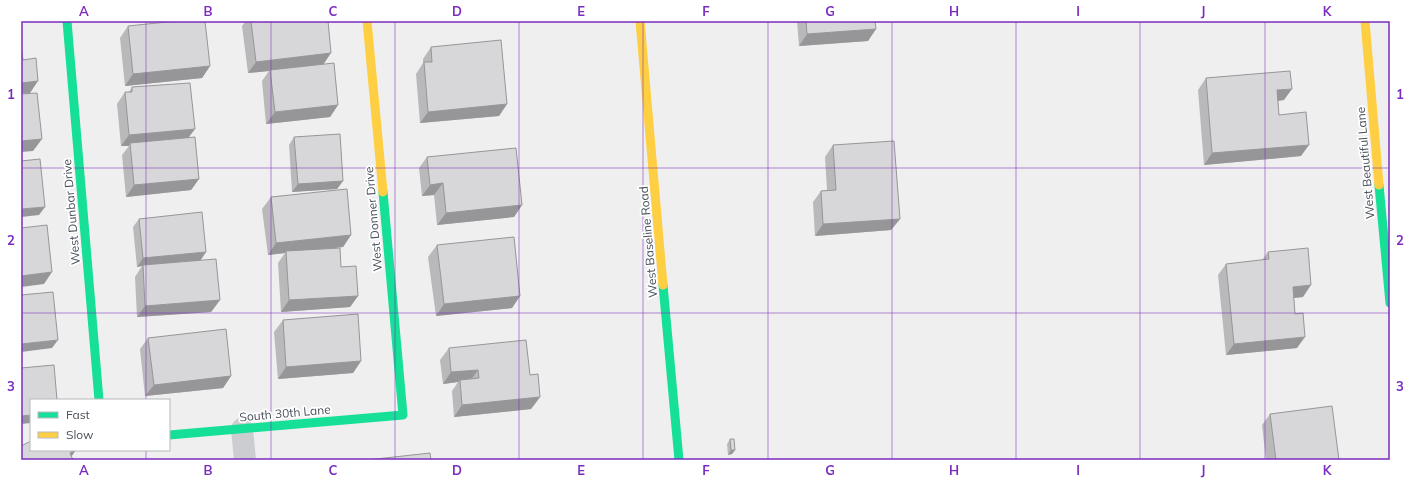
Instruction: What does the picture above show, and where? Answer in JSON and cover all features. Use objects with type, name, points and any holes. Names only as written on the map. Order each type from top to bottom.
[{"type":"street","name":"West Dunbar Drive","points":[[67,21],[99,399]]},
{"type":"street","name":"West Donner Drive","points":[[367,21],[403,415]]},
{"type":"street","name":"West Baseline Road","points":[[640,21],[679,460]]},
{"type":"street","name":"West Beautiful Lane","points":[[1365,21],[1390,304]]},
{"type":"street","name":"South 30th Lane","points":[[170,435],[403,415]]},
{"type":"street","points":[[242,429],[245,460]]},
{"type":"building","points":[[176,21],[205,21],[210,66],[133,74],[128,26]]},
{"type":"building","points":[[251,21],[328,21],[331,53],[256,62]]},
{"type":"building","points":[[806,21],[875,21],[876,29],[807,34]]},
{"type":"building","points":[[501,40],[507,104],[428,112],[424,62],[432,62],[431,47]]},
{"type":"building","points":[[21,45],[23,60],[36,58],[38,81],[21,83]]},
{"type":"building","points":[[334,63],[338,105],[275,112],[270,70]]},
{"type":"building","points":[[1290,71],[1292,89],[1277,90],[1279,115],[1306,112],[1309,145],[1212,153],[1206,78]]},
{"type":"building","points":[[190,83],[195,129],[129,135],[125,92],[132,92],[132,87]]},
{"type":"building","points":[[37,93],[42,139],[21,141],[21,94]]},
{"type":"building","points":[[340,134],[343,181],[298,184],[294,137]]},
{"type":"building","points":[[195,137],[199,179],[134,185],[130,143]]},
{"type":"building","points":[[894,141],[900,219],[823,224],[821,191],[836,190],[833,145]]},
{"type":"building","points":[[516,148],[522,205],[446,213],[443,183],[430,185],[427,157]]},
{"type":"building","points":[[40,159],[45,207],[21,209],[21,161]]},
{"type":"building","points":[[347,189],[351,235],[276,243],[271,197]]},
{"type":"building","points":[[202,212],[206,252],[143,258],[139,219]]},
{"type":"building","points":[[47,225],[52,272],[21,276],[21,228]]},
{"type":"building","points":[[514,237],[520,296],[444,304],[437,245]]},
{"type":"building","points":[[340,248],[341,267],[356,266],[358,296],[289,300],[286,251]]},
{"type":"building","points":[[1308,248],[1311,285],[1293,287],[1295,314],[1303,313],[1305,337],[1234,344],[1226,264],[1269,259],[1268,252]]},
{"type":"building","points":[[216,259],[220,300],[145,306],[143,265]]},
{"type":"building","points":[[53,292],[58,340],[21,344],[21,295]]},
{"type":"building","points":[[358,314],[361,361],[286,367],[283,320]]},
{"type":"building","points":[[226,329],[231,376],[154,385],[148,338]]},
{"type":"building","points":[[526,340],[530,375],[538,374],[540,397],[462,405],[460,380],[479,378],[478,370],[451,372],[449,348]]},
{"type":"building","points":[[54,365],[57,399],[30,399],[30,415],[21,416],[21,368]]},
{"type":"building","points":[[1332,406],[1339,460],[1276,460],[1270,414]]},
{"type":"building","points":[[730,439],[734,439],[735,450],[731,450]]},
{"type":"building","points":[[30,442],[30,451],[73,451],[70,453],[73,460],[21,460],[21,446]]},
{"type":"building","points":[[430,453],[431,460],[367,460]]},
{"type":"traffic: fast","points":[[67,21],[99,399]]},
{"type":"traffic: fast","points":[[1379,185],[1390,303]]},
{"type":"traffic: fast","points":[[170,435],[403,415],[383,192]]},
{"type":"traffic: fast","points":[[663,285],[679,460]]},
{"type":"traffic: slow","points":[[367,21],[383,192]]},
{"type":"traffic: slow","points":[[640,21],[663,285]]},
{"type":"traffic: slow","points":[[1365,21],[1379,185]]}]
